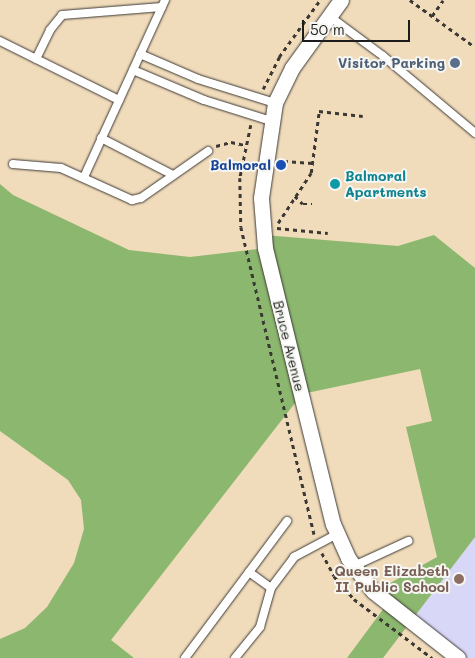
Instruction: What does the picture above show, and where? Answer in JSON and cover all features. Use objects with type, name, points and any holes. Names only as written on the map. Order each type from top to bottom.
[{"type":"street","name":"Bruce Avenue","points":[[341,0],[292,68],[275,103],[261,198],[265,248],[337,534],[354,566],[387,605],[458,658]]},
{"type":"lane","points":[[84,177],[163,4]]},
{"type":"lane","points":[[36,59],[50,30],[62,15],[163,4]]},
{"type":"lane","points":[[329,16],[390,62],[475,133]]},
{"type":"lane","points":[[0,41],[119,100]]},
{"type":"lane","points":[[140,54],[198,79],[275,103]]},
{"type":"lane","points":[[133,70],[204,100],[271,121]]},
{"type":"lane","points":[[101,138],[173,176]]},
{"type":"lane","points":[[13,164],[61,168],[132,200],[141,198],[208,150]]},
{"type":"lane","points":[[185,658],[287,521]]},
{"type":"lane","points":[[235,658],[260,627],[271,588],[294,557],[337,534]]},
{"type":"lane","points":[[354,566],[408,541]]},
{"type":"lane","points":[[249,572],[271,588]]},
{"type":"path","points":[[410,0],[475,47]]},
{"type":"path","points":[[432,16],[444,0]]},
{"type":"path","points":[[328,234],[274,228],[315,163],[319,111],[363,116]]},
{"type":"path","points":[[208,150],[226,142],[245,145]]},
{"type":"path","points":[[284,161],[315,163]]},
{"type":"path","points":[[295,196],[303,204],[312,204]]},
{"type":"shaded area","name":"Queen Elizabeth II Public School","points":[[475,537],[475,658],[460,658],[411,621]]},
{"type":"green space","points":[[0,184],[13,195],[129,250],[190,257],[266,248],[264,235],[398,246],[434,235],[475,268],[475,537],[383,658],[347,658],[387,604],[374,592],[437,557],[406,427],[432,421],[420,369],[302,394],[111,640],[134,658],[0,658],[0,639],[25,628],[47,607],[74,563],[84,529],[81,500],[68,480],[0,431]]},
{"type":"place","name":"Visitor Parking","points":[[455,63]]},
{"type":"place","name":"Balmoral","points":[[281,165]]},
{"type":"place","name":"Balmoral Apartments","points":[[335,184]]},
{"type":"place","name":"Queen Elizabeth II Public School","points":[[459,579]]}]
